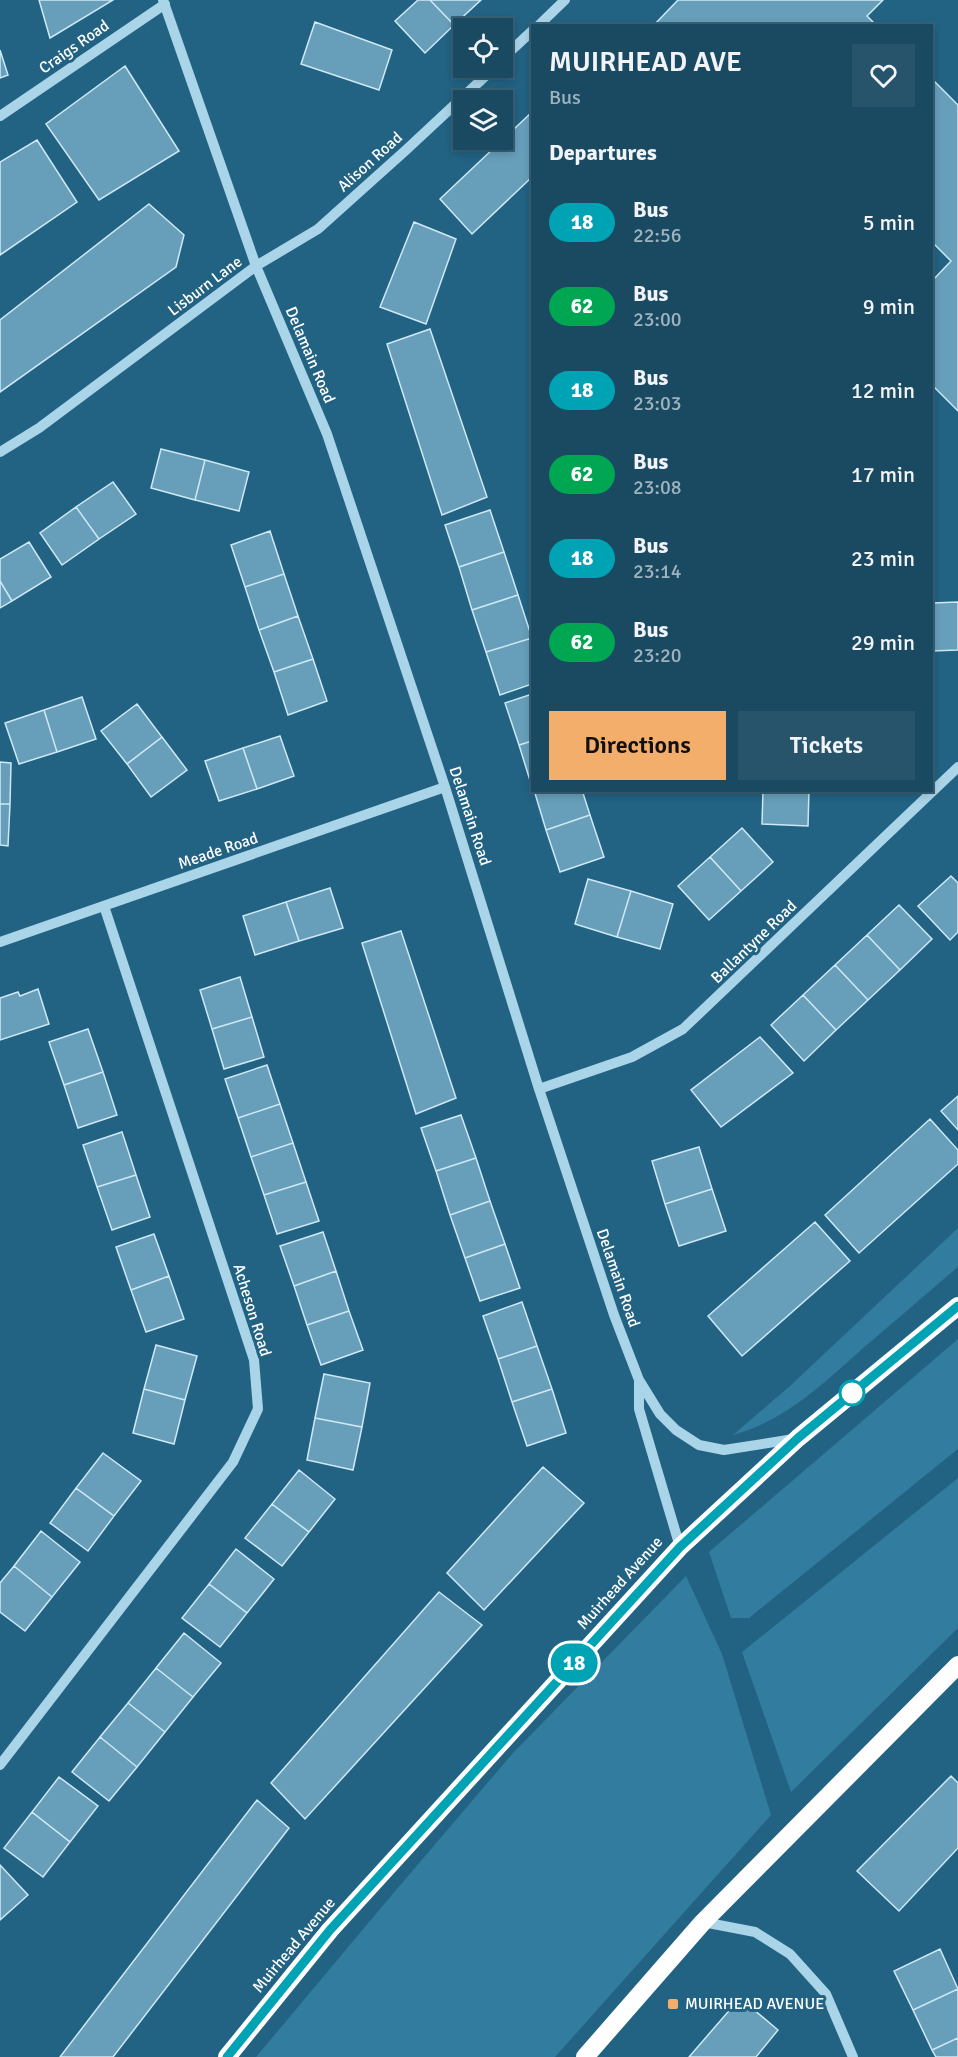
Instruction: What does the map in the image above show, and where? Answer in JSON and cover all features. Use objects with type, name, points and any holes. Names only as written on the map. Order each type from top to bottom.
[{"type":"highway","name":"Muirhead Avenue","points":[[227,2057],[330,1930],[680,1547],[798,1438],[958,1306]]},
{"type":"highway","points":[[585,2057],[703,1922],[958,1665]]},
{"type":"street","points":[[540,24],[565,0]]},
{"type":"street","name":"Craigs Road","points":[[0,116],[164,2]]},
{"type":"street","name":"Lisburn Lane","points":[[0,452],[39,428],[256,266],[164,2]]},
{"type":"street","points":[[513,49],[531,32]]},
{"type":"street","name":"Alison Road","points":[[256,266],[318,229],[483,78]]},
{"type":"street","name":"Delamain Road","points":[[256,266],[327,434],[445,787],[539,1089],[614,1315],[639,1380]]},
{"type":"street","name":"Ballantyne Road","points":[[935,783],[958,767]]},
{"type":"street","name":"Meade Road","points":[[0,942],[445,787]]},
{"type":"street","name":"Ballantyne Road","points":[[539,1089],[632,1057],[682,1029],[926,792]]},
{"type":"street","name":"Acheson Road","points":[[0,1765],[233,1462],[258,1409],[254,1360],[104,906]]},
{"type":"street","points":[[639,1380],[660,1414],[676,1430],[699,1445],[724,1450],[798,1438]]},
{"type":"street","points":[[639,1380],[639,1409],[680,1547]]},
{"type":"street","points":[[703,1922],[754,1932],[790,1954],[825,1994],[854,2057]]},
{"type":"shaded area","points":[[958,1228],[958,1267],[802,1400],[769,1421],[733,1435],[791,1385]]},
{"type":"shaded area","points":[[958,1339],[958,1449],[749,1618],[731,1618],[709,1552]]},
{"type":"shaded area","points":[[958,1478],[958,1628],[791,1792],[742,1652]]},
{"type":"shaded area","points":[[686,1576],[722,1654],[771,1815],[555,2057],[256,2057],[513,1753]]},
{"type":"building","points":[[39,0],[113,0],[50,38]]},
{"type":"building","points":[[418,0],[430,0],[453,26],[425,53],[395,21]]},
{"type":"building","points":[[430,0],[481,0],[462,18],[453,18],[453,24]]},
{"type":"building","points":[[678,0],[883,0],[867,16],[875,24],[655,24]]},
{"type":"building","points":[[315,22],[392,50],[379,90],[301,64]]},
{"type":"building","points":[[0,50],[8,75],[0,78]]},
{"type":"building","points":[[125,66],[179,151],[99,200],[46,124]]},
{"type":"building","points":[[933,80],[958,105],[958,411],[933,386],[933,280],[951,261],[933,243]]},
{"type":"building","points":[[531,113],[531,178],[472,234],[440,199],[492,150],[513,150],[513,130]]},
{"type":"building","points":[[37,140],[77,202],[0,255],[0,162]]},
{"type":"building","points":[[149,204],[184,235],[176,267],[0,392],[0,320]]},
{"type":"building","points":[[414,222],[456,239],[426,324],[380,307]]},
{"type":"building","points":[[430,329],[487,497],[442,515],[387,344]]},
{"type":"building","points":[[161,449],[205,460],[195,500],[151,488]]},
{"type":"building","points":[[205,460],[249,472],[239,511],[195,500]]},
{"type":"building","points":[[113,482],[136,514],[99,539],[76,507]]},
{"type":"building","points":[[76,507],[99,539],[62,565],[40,533]]},
{"type":"building","points":[[490,510],[504,552],[459,567],[445,525]]},
{"type":"building","points":[[270,531],[284,574],[245,587],[231,545]]},
{"type":"building","points":[[29,542],[51,577],[12,601],[0,581],[0,559]]},
{"type":"building","points":[[504,552],[518,595],[472,610],[459,567]]},
{"type":"building","points":[[284,574],[298,616],[259,630],[245,587]]},
{"type":"building","points":[[0,581],[12,601],[0,608]]},
{"type":"building","points":[[518,595],[531,638],[486,652],[472,610]]},
{"type":"building","points":[[958,602],[958,650],[933,651],[933,603]]},
{"type":"building","points":[[298,616],[313,659],[274,672],[259,630]]},
{"type":"building","points":[[531,638],[531,684],[500,695],[486,652]]},
{"type":"building","points":[[313,659],[327,701],[288,715],[274,672]]},
{"type":"building","points":[[531,694],[531,741],[519,745],[505,703]]},
{"type":"building","points":[[82,697],[96,739],[57,752],[44,710]]},
{"type":"building","points":[[137,704],[162,737],[127,764],[101,731]]},
{"type":"building","points":[[44,710],[57,752],[19,764],[5,723]]},
{"type":"building","points":[[280,736],[294,776],[257,789],[243,748]]},
{"type":"building","points":[[162,737],[187,770],[151,797],[127,764]]},
{"type":"building","points":[[531,741],[531,784],[519,745]]},
{"type":"building","points":[[243,748],[257,789],[219,801],[205,761]]},
{"type":"building","points":[[0,762],[11,763],[10,804],[0,804]]},
{"type":"building","points":[[535,792],[583,792],[590,815],[546,830]]},
{"type":"building","points":[[763,792],[809,792],[808,826],[762,824]]},
{"type":"building","points":[[0,804],[10,804],[8,846],[0,845]]},
{"type":"building","points":[[590,815],[604,857],[560,872],[546,830]]},
{"type":"building","points":[[742,828],[773,862],[741,891],[710,857]]},
{"type":"building","points":[[710,857],[741,891],[709,920],[678,886]]},
{"type":"building","points":[[951,876],[958,883],[958,932],[950,940],[918,906]]},
{"type":"building","points":[[588,879],[631,891],[617,937],[575,924]]},
{"type":"building","points":[[330,888],[343,928],[299,941],[286,902]]},
{"type":"building","points":[[631,891],[673,904],[660,949],[617,937]]},
{"type":"building","points":[[286,902],[299,941],[255,955],[243,916]]},
{"type":"building","points":[[899,905],[932,939],[900,970],[867,935]]},
{"type":"building","points":[[401,931],[456,1098],[416,1114],[362,943]]},
{"type":"building","points":[[867,935],[900,970],[868,1000],[835,965]]},
{"type":"building","points":[[835,965],[868,1000],[836,1030],[803,995]]},
{"type":"building","points":[[240,977],[252,1017],[212,1029],[200,990]]},
{"type":"building","points":[[38,989],[49,1024],[0,1040],[0,998],[18,992],[20,996]]},
{"type":"building","points":[[803,995],[836,1030],[804,1061],[771,1025]]},
{"type":"building","points":[[252,1017],[264,1057],[224,1069],[212,1029]]},
{"type":"building","points":[[88,1029],[103,1072],[64,1085],[49,1042]]},
{"type":"building","points":[[760,1037],[793,1073],[721,1127],[691,1090]]},
{"type":"building","points":[[267,1065],[280,1104],[238,1118],[225,1079]]},
{"type":"building","points":[[103,1072],[117,1115],[78,1128],[64,1085]]},
{"type":"building","points":[[958,1096],[958,1130],[941,1111]]},
{"type":"building","points":[[280,1104],[293,1143],[251,1157],[238,1118]]},
{"type":"building","points":[[461,1115],[476,1158],[436,1171],[421,1128]]},
{"type":"building","points":[[930,1119],[958,1150],[958,1164],[859,1253],[825,1215]]},
{"type":"building","points":[[122,1132],[136,1175],[97,1187],[83,1145]]},
{"type":"building","points":[[293,1143],[306,1182],[264,1195],[251,1157]]},
{"type":"building","points":[[699,1147],[712,1189],[665,1204],[652,1161]]},
{"type":"building","points":[[476,1158],[490,1201],[450,1215],[436,1171]]},
{"type":"building","points":[[136,1175],[150,1217],[112,1230],[97,1187]]},
{"type":"building","points":[[306,1182],[319,1221],[277,1234],[264,1195]]},
{"type":"building","points":[[712,1189],[726,1231],[679,1246],[665,1204]]},
{"type":"building","points":[[490,1201],[505,1244],[465,1258],[450,1215]]},
{"type":"building","points":[[815,1222],[850,1261],[742,1356],[708,1316]]},
{"type":"building","points":[[323,1232],[336,1271],[294,1286],[280,1246]]},
{"type":"building","points":[[154,1234],[169,1276],[131,1290],[116,1247]]},
{"type":"building","points":[[505,1244],[520,1288],[480,1301],[465,1258]]},
{"type":"building","points":[[336,1271],[349,1311],[307,1325],[294,1286]]},
{"type":"building","points":[[169,1276],[184,1319],[146,1332],[131,1290]]},
{"type":"building","points":[[522,1302],[537,1346],[498,1359],[483,1316]]},
{"type":"building","points":[[349,1311],[363,1350],[321,1365],[307,1325]]},
{"type":"building","points":[[156,1345],[197,1356],[185,1400],[144,1389]]},
{"type":"building","points":[[537,1346],[552,1389],[512,1402],[498,1359]]},
{"type":"building","points":[[324,1374],[370,1383],[362,1427],[315,1418]]},
{"type":"building","points":[[144,1389],[185,1400],[174,1444],[133,1433]]},
{"type":"building","points":[[552,1389],[566,1433],[527,1446],[512,1402]]},
{"type":"building","points":[[315,1418],[362,1427],[353,1470],[307,1460]]},
{"type":"building","points":[[103,1453],[141,1481],[114,1516],[76,1488]]},
{"type":"building","points":[[543,1467],[584,1503],[484,1610],[447,1573]]},
{"type":"building","points":[[299,1470],[335,1499],[309,1532],[272,1504]]},
{"type":"building","points":[[76,1488],[114,1516],[88,1551],[50,1523]]},
{"type":"building","points":[[272,1504],[309,1532],[282,1566],[245,1538]]},
{"type":"building","points":[[41,1531],[80,1562],[52,1597],[14,1566]]},
{"type":"building","points":[[236,1549],[274,1579],[247,1613],[209,1584]]},
{"type":"building","points":[[14,1566],[52,1597],[25,1631],[0,1612],[0,1583]]},
{"type":"building","points":[[209,1584],[247,1613],[220,1647],[182,1618]]},
{"type":"building","points":[[439,1592],[482,1625],[305,1819],[271,1783]]},
{"type":"building","points":[[184,1633],[221,1663],[193,1697],[156,1668]]},
{"type":"building","points":[[156,1668],[193,1697],[165,1732],[128,1703]]},
{"type":"building","points":[[128,1703],[165,1732],[137,1767],[100,1737]]},
{"type":"building","points":[[100,1737],[137,1767],[109,1801],[72,1772]]},
{"type":"building","points":[[951,1776],[958,1783],[958,1848],[899,1911],[857,1871]]},
{"type":"building","points":[[59,1777],[98,1806],[70,1842],[32,1812]]},
{"type":"building","points":[[257,1800],[289,1828],[113,2057],[60,2057]]},
{"type":"building","points":[[32,1812],[70,1842],[43,1877],[4,1848]]},
{"type":"building","points":[[0,1865],[28,1895],[0,1920]]},
{"type":"building","points":[[940,1949],[958,1989],[913,2010],[894,1971]]},
{"type":"building","points":[[958,1989],[958,2038],[932,2050],[913,2010]]},
{"type":"building","points":[[740,1998],[778,2030],[756,2057],[689,2057]]},
{"type":"building","points":[[958,2038],[958,2057],[936,2057],[932,2050]]},
{"type":"bus line","name":"18","points":[[227,2057],[330,1930],[680,1547],[798,1438],[958,1306]]},
{"type":"place","name":"MUIRHEAD AVENUE","points":[[673,2004]]}]
